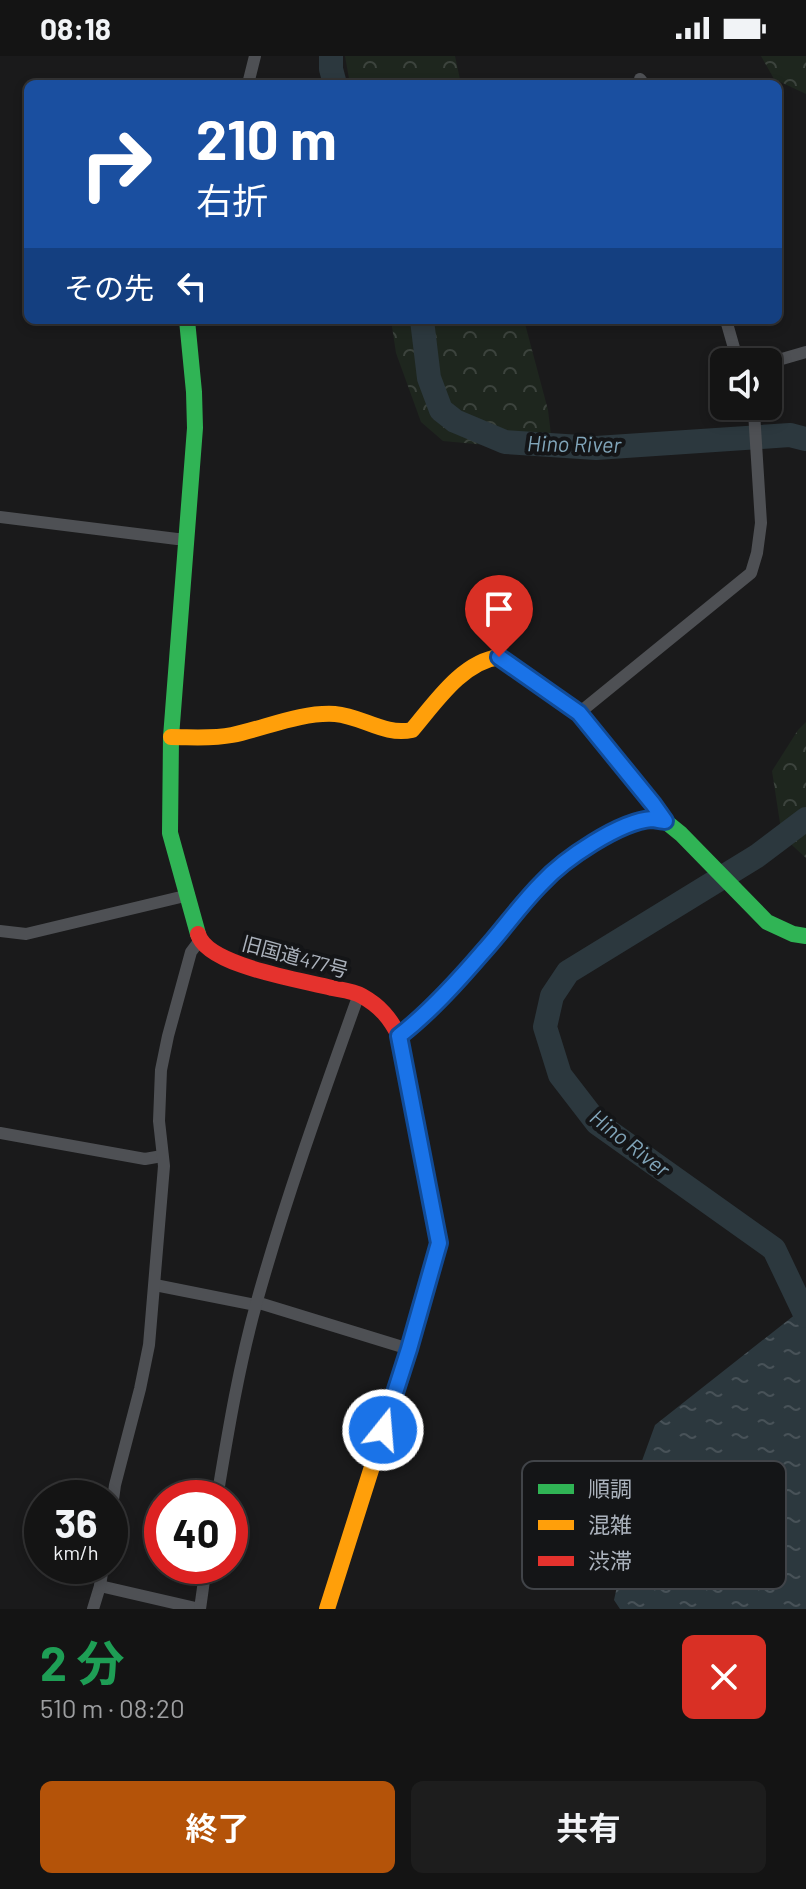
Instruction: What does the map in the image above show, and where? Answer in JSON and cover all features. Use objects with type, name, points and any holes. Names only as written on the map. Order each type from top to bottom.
[{"type":"street","points":[[249,80],[255,56]]},
{"type":"street","points":[[116,1480],[149,1345],[164,1166],[159,1121],[161,1070],[191,952],[200,940],[170,833],[171,737],[195,428],[187,324]]},
{"type":"street","points":[[727,324],[734,348]]},
{"type":"street","points":[[782,359],[806,352]]},
{"type":"street","points":[[579,713],[751,573],[761,523],[754,420]]},
{"type":"street","points":[[0,517],[187,539]]},
{"type":"street","points":[[171,737],[223,737],[338,714],[406,733],[449,688],[484,659],[499,657],[579,713],[665,821],[767,922],[780,930],[806,936]]},
{"type":"street","points":[[399,1036],[416,1023],[483,953],[544,880],[585,848],[623,827],[653,819],[665,821]]},
{"type":"street","points":[[0,931],[26,934],[189,895]]},
{"type":"street","name":"旧国道477号","points":[[200,940],[210,951],[249,968],[359,994],[382,1009],[392,1021],[399,1036],[439,1243],[327,1609]]},
{"type":"street","points":[[220,1480],[237,1383],[256,1304],[301,1158],[359,994]]},
{"type":"street","points":[[0,1133],[145,1159],[162,1156]]},
{"type":"street","points":[[155,1285],[256,1304],[409,1349]]},
{"type":"street","points":[[93,1609],[100,1586],[200,1609],[203,1584]]},
{"type":"green space","points":[[345,56],[455,56],[460,80],[349,80]]},
{"type":"green space","points":[[761,56],[806,56],[806,94],[782,80],[774,79]]},
{"type":"green space","points":[[392,324],[525,324],[548,410],[551,435],[530,449],[443,441],[421,422],[396,353]]},
{"type":"green space","points":[[806,722],[806,858],[782,836],[772,771]]},
{"type":"water","points":[[806,1306],[806,1609],[620,1609],[614,1600],[616,1589],[786,1589],[786,1461],[642,1461],[655,1425]]},
{"type":"waterway","name":"Hino River","points":[[331,56],[334,80]]},
{"type":"waterway","name":"Hino River","points":[[422,324],[429,378],[441,410],[455,421],[505,442],[596,448],[790,435],[806,439]]},
{"type":"waterway","name":"Hino River","points":[[806,819],[757,856],[568,972],[552,996],[545,1027],[560,1075],[597,1123],[774,1249],[806,1316]]},
{"type":"traffic: fast","points":[[187,324],[195,428],[171,737],[170,833],[198,934]]},
{"type":"traffic: fast","points":[[646,795],[665,821],[767,922],[793,934],[806,936]]},
{"type":"traffic: slow","points":[[171,737],[224,736],[322,714],[345,716],[392,730],[412,730],[461,675],[486,660],[499,657],[579,713],[646,795]]},
{"type":"traffic: slow","points":[[327,1609],[377,1451]]},
{"type":"traffic: jam","points":[[198,934],[205,945],[236,963],[362,996],[384,1013],[399,1036],[439,1243],[377,1451]]},
{"type":"route","points":[[383,1430],[439,1243],[399,1036],[416,1023],[483,953],[544,880],[585,848],[623,827],[653,819],[665,821],[579,713],[499,657]]}]
